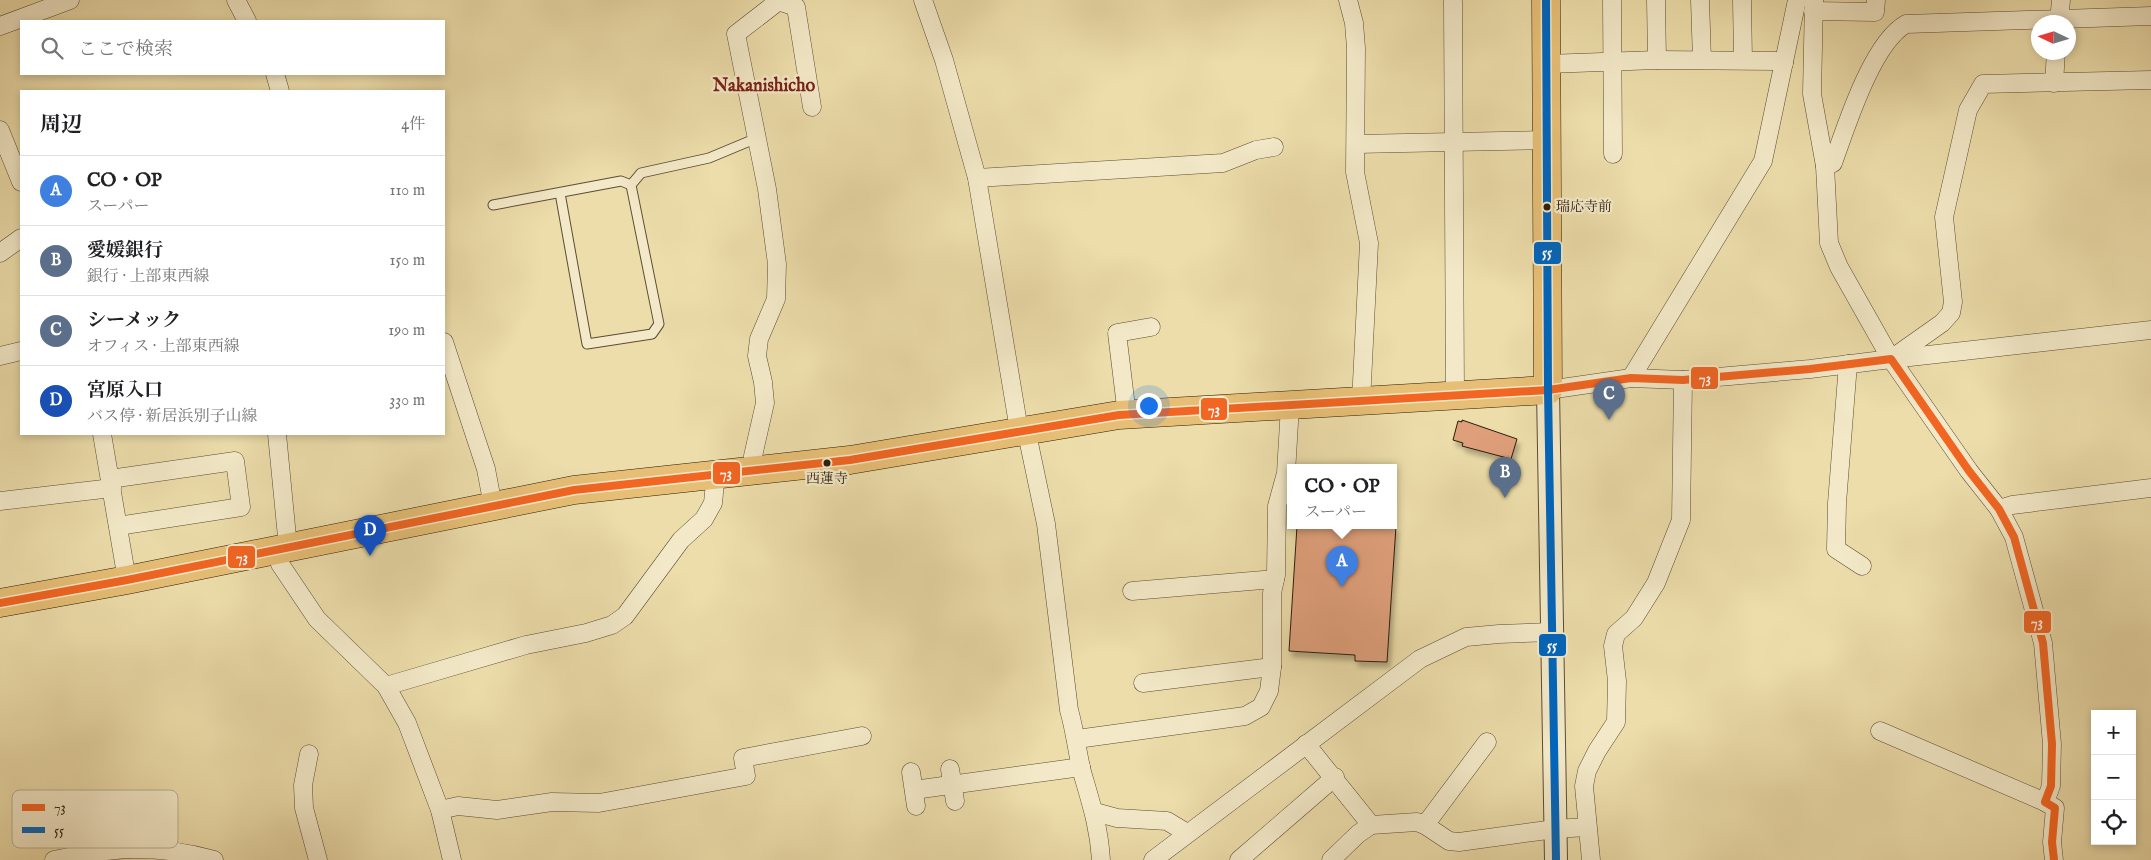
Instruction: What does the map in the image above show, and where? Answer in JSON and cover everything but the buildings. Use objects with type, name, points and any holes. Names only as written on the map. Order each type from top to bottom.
[{"type":"main road","points":[[0,603],[127,580],[574,490],[753,469],[850,460],[1022,429],[1127,415],[1548,390],[1546,0]]},
{"type":"street","points":[[0,26],[70,0]]},
{"type":"street","points":[[236,0],[246,20]]},
{"type":"street","points":[[923,0],[944,60],[977,178],[1022,429],[1046,524],[1069,710],[1077,739],[1081,767],[1095,812],[1101,860]]},
{"type":"street","points":[[1348,0],[1354,23],[1356,48],[1355,172],[1369,243],[1361,402]]},
{"type":"street","points":[[1612,0],[1613,154]]},
{"type":"street","points":[[1656,0],[1657,60]]},
{"type":"street","points":[[1700,0],[1702,60]]},
{"type":"street","points":[[1742,0],[1743,60]]},
{"type":"street","points":[[1631,378],[1763,161],[1797,0]]},
{"type":"street","points":[[1876,0],[1875,12],[1813,6],[1812,94],[1825,166],[1826,220],[1829,243],[1839,267],[1891,359],[1999,509],[2014,537],[2043,644],[2052,744],[2051,786],[2045,802]]},
{"type":"street","points":[[2060,15],[2061,0]]},
{"type":"street","points":[[753,469],[753,456],[765,403],[763,382],[757,356],[760,338],[776,299],[777,264],[767,189],[736,34],[781,1],[796,7],[812,107]]},
{"type":"street","points":[[1453,2],[1452,142],[1455,396]]},
{"type":"street","points":[[2076,19],[2151,16]]},
{"type":"street","points":[[1825,166],[1833,164],[1856,99],[1871,67],[1898,28],[1906,24],[2031,21]]},
{"type":"street","points":[[1547,64],[1657,60],[1743,60],[1784,63]]},
{"type":"street","points":[[2054,83],[2055,60]]},
{"type":"street","points":[[275,75],[280,90]]},
{"type":"street","points":[[1891,359],[1942,323],[1951,314],[1953,302],[1944,217],[1968,110],[1983,84],[2151,80]]},
{"type":"street","points":[[0,130],[20,180]]},
{"type":"street","points":[[1356,144],[1547,140]]},
{"type":"street","points":[[977,178],[1223,163],[1256,150],[1274,147]]},
{"type":"street","points":[[0,253],[20,239]]},
{"type":"street","points":[[1127,415],[1117,333],[1151,327]]},
{"type":"street","points":[[1556,860],[1548,390],[1631,378],[1683,380],[1848,364],[2151,330]]},
{"type":"street","points":[[445,345],[486,468],[492,506]]},
{"type":"street","points":[[0,356],[20,351]]},
{"type":"street","points":[[1848,364],[1837,502],[1836,549],[1862,566]]},
{"type":"street","points":[[1592,860],[1584,786],[1587,772],[1597,751],[1616,722],[1617,681],[1613,646],[1616,634],[1634,618],[1656,583],[1681,520],[1683,380]]},
{"type":"street","points":[[1077,739],[1245,716],[1261,707],[1269,691],[1272,668],[1272,593],[1275,579],[1277,506],[1286,473],[1290,406]]},
{"type":"street","points":[[102,435],[127,580]]},
{"type":"street","points":[[277,435],[283,548],[280,564],[317,619],[386,686],[407,723],[440,810],[452,860]]},
{"type":"street","points":[[0,501],[235,461],[241,507],[118,526]]},
{"type":"street","points":[[386,686],[526,645],[612,625],[625,616],[681,540],[704,518],[713,503],[716,474]]},
{"type":"street","points":[[1999,509],[2012,505],[2151,488]]},
{"type":"street","points":[[1132,591],[1275,579]]},
{"type":"street","points":[[1153,860],[1420,660],[1466,637],[1552,632]]},
{"type":"street","points":[[1143,683],[1272,668]]},
{"type":"street","points":[[1880,731],[2055,808],[2052,842],[2054,860]]},
{"type":"street","points":[[440,810],[458,806],[497,810],[552,802],[598,803],[746,776],[743,758],[862,736]]},
{"type":"street","points":[[1426,825],[1487,742]]},
{"type":"street","points":[[1306,744],[1372,825]]},
{"type":"street","points":[[309,754],[303,785],[304,808],[318,860]]},
{"type":"street","points":[[911,772],[915,798],[953,785],[1011,786],[1081,767]]},
{"type":"street","points":[[1239,860],[1334,777]]},
{"type":"street","points":[[1095,812],[1117,818],[1167,821],[1187,833]]},
{"type":"street","points":[[1331,860],[1358,834],[1372,825],[1417,822],[1426,825],[1449,841],[1460,842],[1555,829],[1587,827]]},
{"type":"street","points":[[54,860],[99,850],[142,848],[188,852],[214,860]]},
{"type":"lane","points":[[631,185],[641,173],[709,158],[757,138]]},
{"type":"lane","points":[[493,205],[621,181],[631,185]]},
{"type":"lane","points":[[560,193],[587,344],[652,334],[660,324],[631,185]]},
{"type":"transit line","name":"55","points":[[1546,0],[1548,390],[1556,860]]},
{"type":"transit line","name":"73","points":[[0,603],[127,580],[574,490],[850,460],[1119,415],[1548,390],[1631,378],[1683,380],[1810,369],[1891,359],[1969,471],[1999,509],[2014,537],[2043,643],[2052,744],[2051,786],[2045,802],[2055,808],[2052,842],[2054,860]]},
{"type":"place","name":"瑞応寺前","points":[[1547,207]]},
{"type":"place","name":"シーメック","points":[[1609,420]]},
{"type":"place","name":"西蓮寺","points":[[827,463]]},
{"type":"place","name":"愛媛銀行","points":[[1505,498]]},
{"type":"place","name":"宮原入口","points":[[370,556]]},
{"type":"place","name":"CO・OP","points":[[1342,587]]},
{"type":"district","name":"Nakanishicho","points":[[764,86]]}]
